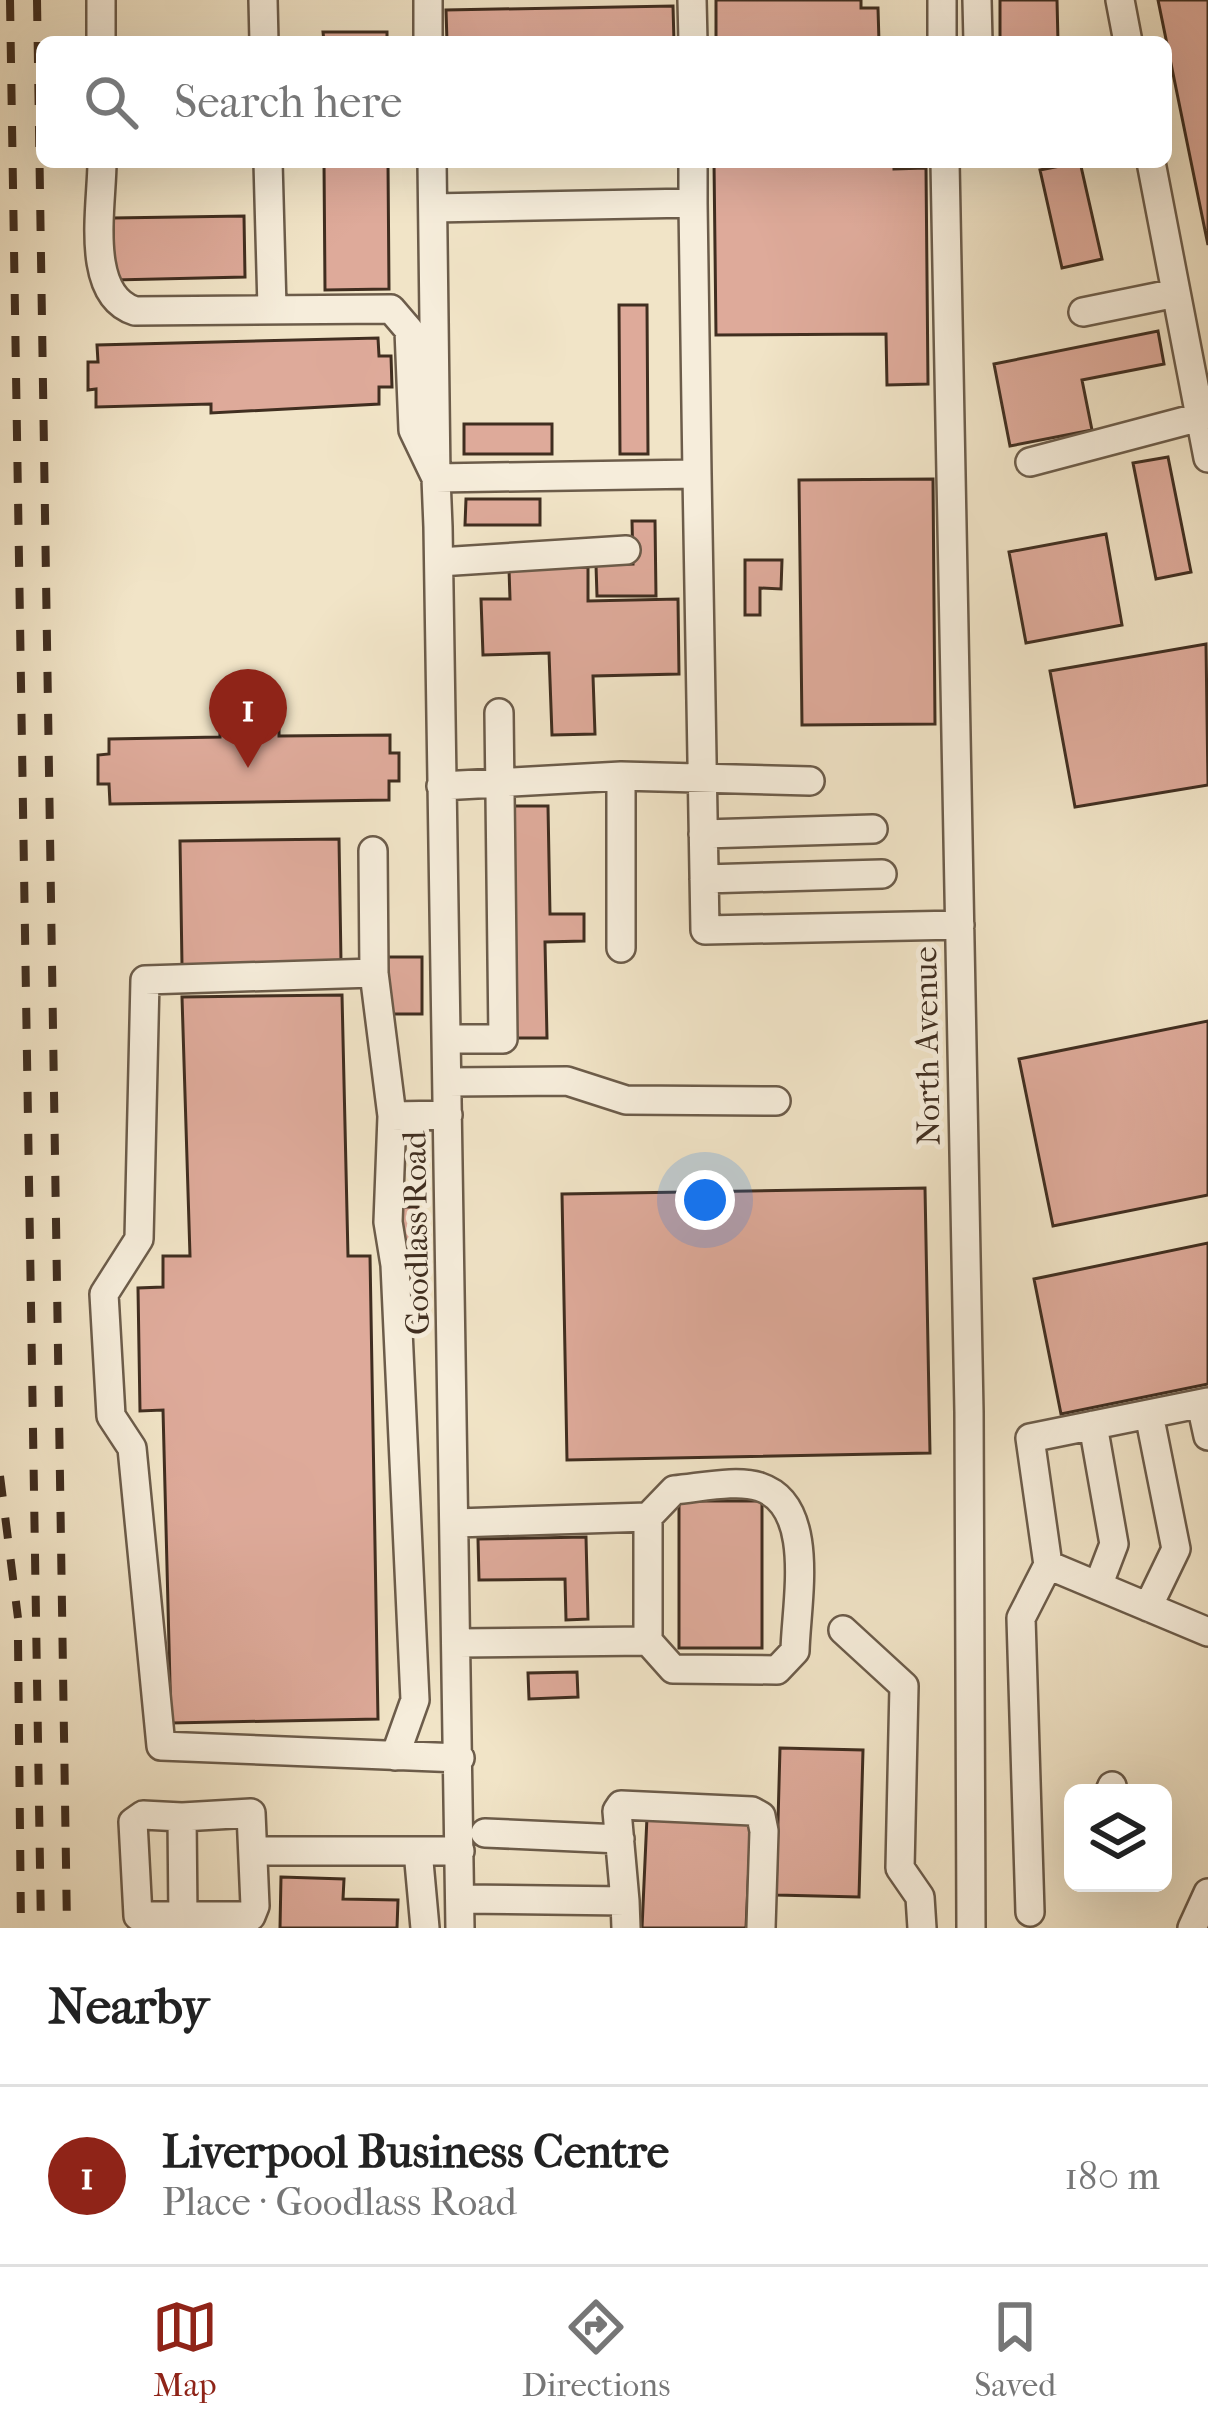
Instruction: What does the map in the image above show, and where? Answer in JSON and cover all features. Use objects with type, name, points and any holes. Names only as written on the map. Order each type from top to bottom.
[{"type":"street","points":[[101,0],[101,36]]},
{"type":"street","points":[[263,0],[264,36]]},
{"type":"street","points":[[428,0],[428,36]]},
{"type":"street","points":[[692,0],[693,36]]},
{"type":"street","points":[[942,0],[942,36]]},
{"type":"street","points":[[977,0],[978,36]]},
{"type":"street","points":[[1120,0],[1128,36]]},
{"type":"street","points":[[102,168],[106,290],[118,305],[135,311],[391,309],[409,330],[413,430],[436,478],[698,474]]},
{"type":"street","points":[[268,168],[272,308]]},
{"type":"street","name":"Goodlass Road","points":[[431,168],[460,1928]]},
{"type":"street","points":[[693,168],[705,930],[960,925]]},
{"type":"street","name":"North Avenue","points":[[945,168],[960,925],[971,1928]]},
{"type":"street","points":[[1152,168],[1208,458]]},
{"type":"street","points":[[433,208],[693,203]]},
{"type":"street","points":[[1083,312],[1176,293]]},
{"type":"street","points":[[1030,462],[1200,417]]},
{"type":"street","points":[[438,549],[626,550]]},
{"type":"street","points":[[446,1039],[503,1039],[496,781],[499,713]]},
{"type":"street","points":[[621,776],[621,949]]},
{"type":"street","points":[[441,786],[621,776],[810,781]]},
{"type":"street","points":[[704,834],[873,829]]},
{"type":"street","points":[[373,851],[374,973],[392,1116],[388,1222],[395,1265],[415,1700],[395,1756]]},
{"type":"street","points":[[704,879],[881,874]]},
{"type":"street","points":[[374,973],[145,980],[139,1239],[104,1294],[112,1416],[132,1448],[160,1746],[460,1758]]},
{"type":"street","points":[[447,1082],[567,1081],[626,1100],[776,1101]]},
{"type":"street","points":[[392,1116],[448,1114]]},
{"type":"street","points":[[1030,1912],[1021,1618],[1048,1565],[1030,1438],[1204,1403],[1208,1436]]},
{"type":"street","points":[[1148,1607],[1176,1549],[1149,1414]]},
{"type":"street","points":[[1093,1425],[1114,1544],[1098,1586]]},
{"type":"street","points":[[756,1485],[779,1497],[796,1523],[795,1651],[777,1670],[673,1669],[648,1641],[648,1517],[674,1490],[756,1485]]},
{"type":"street","points":[[456,1523],[648,1517]]},
{"type":"street","points":[[1048,1565],[1148,1607],[1205,1624]]},
{"type":"street","points":[[843,1630],[904,1686],[900,1868],[920,1897],[922,1928]]},
{"type":"street","points":[[458,1643],[648,1641]]},
{"type":"street","points":[[460,1898],[626,1914],[621,1805],[752,1811],[761,1816],[764,1831],[761,1928]]},
{"type":"street","points":[[250,1814],[254,1851],[251,1916],[138,1922],[133,1822],[143,1815],[182,1816],[250,1814]]},
{"type":"street","points":[[182,1816],[183,1918]]},
{"type":"street","points":[[485,1833],[620,1839]]},
{"type":"street","points":[[254,1851],[460,1851]]},
{"type":"street","points":[[418,1851],[425,1928]]},
{"type":"street","points":[[1192,1928],[1208,1893]]},
{"type":"building","points":[[716,0],[861,0],[861,8],[878,8],[879,36],[716,36]]},
{"type":"building","points":[[1000,0],[1057,0],[1058,36],[1000,36]]},
{"type":"building","points":[[1158,0],[1208,0],[1208,245],[1172,69],[1172,36],[1165,36]]},
{"type":"building","points":[[673,6],[674,36],[447,36],[446,10]]},
{"type":"building","points":[[323,32],[387,32],[387,36],[323,36]]},
{"type":"building","points":[[324,168],[388,168],[389,289],[325,290]]},
{"type":"building","points":[[714,168],[926,168],[928,384],[887,385],[886,334],[716,335]]},
{"type":"building","points":[[1081,168],[1102,259],[1062,268],[1040,170]]},
{"type":"building","points":[[244,216],[245,277],[114,280],[113,218]]},
{"type":"building","points":[[619,305],[647,305],[648,454],[620,454]]},
{"type":"building","points":[[1158,331],[1164,364],[1082,380],[1092,430],[1010,446],[994,364]]},
{"type":"building","points":[[378,338],[379,356],[391,356],[392,387],[379,387],[379,404],[211,413],[211,404],[96,407],[96,389],[88,390],[88,362],[98,362],[97,345]]},
{"type":"building","points":[[464,424],[552,424],[552,454],[464,454]]},
{"type":"building","points":[[1168,457],[1191,572],[1156,579],[1133,463]]},
{"type":"building","points":[[933,479],[935,724],[802,725],[799,480]]},
{"type":"building","points":[[466,499],[540,499],[540,525],[465,525]]},
{"type":"building","points":[[632,521],[655,521],[656,596],[597,596],[596,565],[633,564]]},
{"type":"building","points":[[1106,534],[1122,625],[1026,643],[1009,552]]},
{"type":"building","points":[[745,560],[782,560],[781,589],[760,588],[760,615],[745,615]]},
{"type":"building","points":[[588,567],[588,601],[678,599],[679,674],[593,676],[595,734],[552,735],[549,653],[483,655],[481,599],[510,599],[509,569]]},
{"type":"building","points":[[1206,644],[1208,785],[1075,807],[1050,671]]},
{"type":"building","points":[[279,729],[279,736],[390,735],[390,753],[399,753],[399,781],[389,781],[389,800],[110,804],[109,784],[98,784],[98,755],[109,754],[109,739],[220,737],[220,730]]},
{"type":"building","points":[[510,806],[548,806],[550,914],[584,914],[584,941],[545,942],[547,1038],[514,1038]]},
{"type":"building","points":[[339,839],[341,962],[182,965],[180,841]]},
{"type":"building","points":[[387,957],[422,957],[422,1014],[386,1014]]},
{"type":"building","points":[[342,995],[348,1256],[370,1256],[378,1719],[171,1723],[163,1410],[140,1411],[138,1288],[163,1287],[163,1256],[190,1256],[182,997]]},
{"type":"building","points":[[1208,1021],[1208,1195],[1053,1226],[1019,1059]]},
{"type":"building","points":[[925,1188],[930,1453],[567,1460],[562,1194]]},
{"type":"building","points":[[396,1207],[418,1207],[418,1242],[396,1242]]},
{"type":"building","points":[[1208,1243],[1208,1384],[1061,1414],[1034,1279]]},
{"type":"building","points":[[679,1501],[762,1501],[762,1648],[679,1648]]},
{"type":"building","points":[[586,1537],[588,1619],[566,1620],[565,1579],[479,1580],[478,1539]]},
{"type":"building","points":[[577,1672],[578,1697],[529,1699],[528,1673]]},
{"type":"building","points":[[780,1748],[863,1750],[859,1897],[776,1895]]},
{"type":"building","points":[[647,1817],[751,1821],[746,1928],[642,1928]]},
{"type":"building","points":[[281,1877],[344,1879],[343,1899],[398,1900],[397,1928],[280,1928]]},
{"type":"railway","points":[[10,0],[41,1928]]},
{"type":"railway","points":[[37,0],[38,36]]},
{"type":"railway","points":[[40,168],[67,1928]]},
{"type":"railway","points":[[0,1476],[18,1618]]},
{"type":"railway","points":[[18,1640],[21,1928]]},
{"type":"place","name":"Liverpool Business Centre","points":[[248,768]]}]
